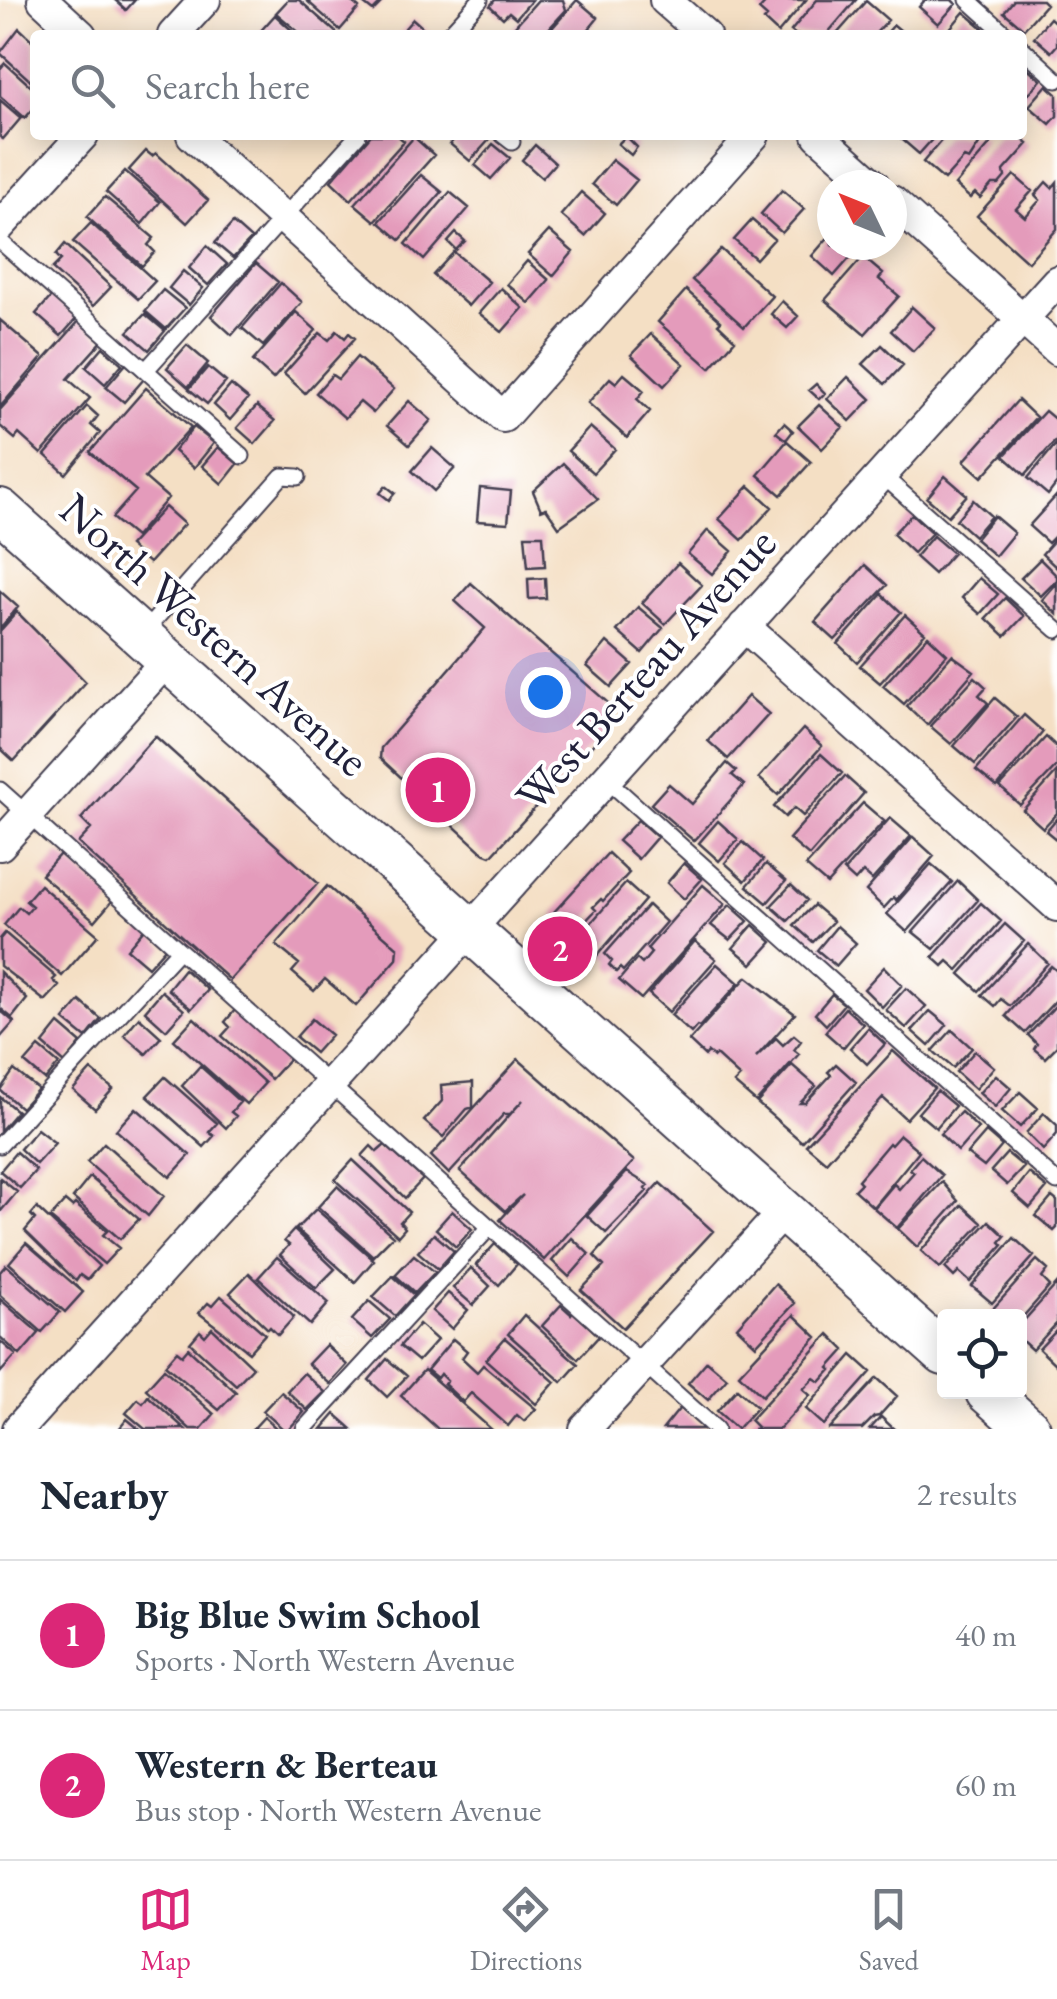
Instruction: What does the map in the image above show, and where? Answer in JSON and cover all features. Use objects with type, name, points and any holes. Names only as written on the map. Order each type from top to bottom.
[{"type":"main road","name":"North Western Avenue","points":[[0,510],[937,1348]]},
{"type":"main road","points":[[995,1399],[1030,1429]]},
{"type":"street","points":[[43,0],[76,30]]},
{"type":"street","points":[[178,30],[205,0]]},
{"type":"street","points":[[665,0],[699,30]]},
{"type":"street","points":[[0,226],[78,140]]},
{"type":"street","points":[[197,140],[502,417],[750,140]]},
{"type":"street","points":[[824,140],[857,170]]},
{"type":"street","points":[[907,215],[1057,350]]},
{"type":"street","name":"West Berteau Avenue","points":[[18,1429],[1057,281]]},
{"type":"street","points":[[744,626],[1057,906]]},
{"type":"street","points":[[0,845],[28,815],[155,647]]},
{"type":"street","points":[[585,1429],[785,1210]]},
{"type":"lane","points":[[453,30],[480,0]]},
{"type":"lane","points":[[968,0],[1001,30]]},
{"type":"lane","points":[[1027,53],[1057,80]]},
{"type":"lane","points":[[146,370],[353,140]]},
{"type":"lane","points":[[0,241],[242,456]]},
{"type":"lane","points":[[882,474],[1057,630]]},
{"type":"lane","points":[[155,647],[282,476],[298,476]]},
{"type":"lane","points":[[606,779],[1057,1182]]},
{"type":"lane","points":[[0,790],[716,1429]]},
{"type":"lane","points":[[0,1146],[180,950]]},
{"type":"lane","points":[[304,1429],[490,1227]]},
{"type":"building","points":[[115,0],[135,0],[126,10]]},
{"type":"building","points":[[288,0],[299,0],[333,30],[296,30],[276,13]]},
{"type":"building","points":[[306,0],[350,0],[359,8],[340,30]]},
{"type":"building","points":[[359,0],[384,0],[373,11]]},
{"type":"building","points":[[495,0],[532,0],[516,18],[509,12],[503,18],[490,6]]},
{"type":"building","points":[[538,0],[563,0],[566,10],[548,30],[511,30]]},
{"type":"building","points":[[577,0],[598,18],[588,30],[550,30]]},
{"type":"building","points":[[768,0],[806,0],[781,30],[775,30],[759,10]]},
{"type":"building","points":[[817,0],[856,0],[830,30],[792,30]]},
{"type":"building","points":[[925,0],[952,0],[956,4],[938,24],[919,7]]},
{"type":"building","points":[[1014,0],[1042,0],[1046,4],[1024,29],[1004,12]]},
{"type":"building","points":[[866,1],[888,20],[879,30],[840,30]]},
{"type":"building","points":[[964,12],[983,28],[981,30],[949,30]]},
{"type":"building","points":[[275,15],[292,30],[262,30]]},
{"type":"building","points":[[1050,18],[1057,24],[1057,45],[1051,52],[1034,37]]},
{"type":"building","points":[[413,19],[425,30],[403,30]]},
{"type":"building","points":[[19,28],[30,38],[30,80],[0,53]]},
{"type":"building","points":[[5,63],[30,86],[30,112],[25,118],[0,96],[0,69]]},
{"type":"building","points":[[1027,67],[1041,80],[1027,95]]},
{"type":"building","points":[[1047,85],[1057,94],[1057,116],[1050,124],[1029,106]]},
{"type":"building","points":[[0,100],[21,118],[3,139],[0,137]]},
{"type":"building","points":[[367,140],[404,141],[351,200],[331,181]]},
{"type":"building","points":[[411,140],[417,140],[434,155],[375,221],[355,204]]},
{"type":"building","points":[[454,140],[489,140],[470,161],[450,144]]},
{"type":"building","points":[[630,140],[637,147],[631,155],[618,144]]},
{"type":"building","points":[[903,140],[932,140],[919,154]]},
{"type":"building","points":[[942,140],[982,140],[969,160],[964,158],[944,180],[923,162]]},
{"type":"building","points":[[994,140],[1023,140],[1028,144],[1004,171],[1005,177],[999,184],[992,184],[980,198],[975,193],[970,198],[955,185]]},
{"type":"building","points":[[493,144],[510,158],[491,179],[475,165]]},
{"type":"building","points":[[535,145],[555,163],[542,178],[522,160]]},
{"type":"building","points":[[146,151],[152,156],[156,153],[208,200],[187,223],[129,170]]},
{"type":"building","points":[[612,160],[637,180],[616,205],[592,184]]},
{"type":"building","points":[[125,171],[160,202],[142,224],[106,192]]},
{"type":"building","points":[[421,175],[442,192],[400,240],[379,222]]},
{"type":"building","points":[[1014,175],[1032,191],[1016,209],[1025,217],[1040,200],[1035,195],[1046,182],[1052,188],[1057,182],[1057,229],[1028,262],[977,216]]},
{"type":"building","points":[[782,190],[804,209],[782,233],[761,214]]},
{"type":"building","points":[[450,192],[469,208],[424,260],[406,244]]},
{"type":"building","points":[[581,192],[605,213],[585,236],[561,215]]},
{"type":"building","points":[[105,197],[154,238],[148,245],[155,252],[142,266],[87,217]]},
{"type":"building","points":[[752,220],[774,239],[756,259],[734,240]]},
{"type":"building","points":[[91,223],[155,281],[138,299],[73,242]]},
{"type":"building","points":[[233,223],[251,239],[233,258],[215,243]]},
{"type":"building","points":[[549,231],[573,252],[553,276],[528,254]]},
{"type":"building","points":[[456,233],[465,241],[456,250],[448,242]]},
{"type":"building","points":[[65,244],[111,287],[93,306],[52,269],[61,260],[56,255]]},
{"type":"building","points":[[207,246],[227,264],[208,285],[189,268]]},
{"type":"building","points":[[721,249],[772,296],[744,327],[692,280]]},
{"type":"building","points":[[817,250],[817,260],[848,260],[834,276],[812,256]]},
{"type":"building","points":[[454,252],[489,282],[468,306],[433,275]]},
{"type":"building","points":[[860,260],[867,260],[883,274],[879,279],[899,296],[865,334],[825,300]]},
{"type":"building","points":[[527,261],[549,280],[529,303],[507,284]]},
{"type":"building","points":[[256,263],[278,282],[232,335],[211,316]]},
{"type":"building","points":[[183,271],[203,288],[189,305],[169,288]]},
{"type":"building","points":[[281,283],[302,302],[263,346],[242,328]]},
{"type":"building","points":[[501,288],[523,308],[502,332],[479,313]]},
{"type":"building","points":[[163,290],[185,308],[166,329],[145,311]]},
{"type":"building","points":[[686,290],[721,321],[718,324],[735,340],[710,368],[658,322]]},
{"type":"building","points":[[52,296],[77,318],[61,336],[36,314]]},
{"type":"building","points":[[782,301],[798,316],[787,328],[771,314]]},
{"type":"building","points":[[912,307],[935,328],[913,351],[891,331]]},
{"type":"building","points":[[296,312],[316,330],[273,379],[253,361]]},
{"type":"building","points":[[145,314],[165,331],[149,350],[128,332]]},
{"type":"building","points":[[0,320],[43,357],[0,407]]},
{"type":"building","points":[[80,320],[103,340],[68,379],[90,398],[41,454],[19,434],[15,439],[0,426],[0,410]]},
{"type":"building","points":[[337,331],[345,338],[349,333],[355,338],[305,393],[284,374],[320,333],[329,340]]},
{"type":"building","points":[[651,334],[684,364],[664,386],[631,355]]},
{"type":"building","points":[[187,345],[208,363],[188,387],[167,368]]},
{"type":"building","points":[[882,345],[903,365],[885,384],[863,364]]},
{"type":"building","points":[[103,347],[122,364],[105,384],[86,367]]},
{"type":"building","points":[[357,357],[394,389],[373,413],[360,402],[345,418],[316,393],[332,375],[338,379]]},
{"type":"building","points":[[126,364],[144,379],[124,402],[106,387]]},
{"type":"building","points":[[208,367],[226,382],[207,404],[189,389]]},
{"type":"building","points":[[624,374],[644,391],[637,399],[650,411],[627,438],[588,403],[610,378],[616,383]]},
{"type":"building","points":[[848,377],[871,399],[850,421],[827,399]]},
{"type":"building","points":[[816,384],[825,393],[819,399],[809,390]]},
{"type":"building","points":[[231,385],[248,399],[230,420],[214,405]]},
{"type":"building","points":[[146,388],[191,427],[145,478],[168,498],[135,537],[112,518],[136,491],[90,452]]},
{"type":"building","points":[[1018,400],[1036,417],[982,477],[964,461]]},
{"type":"building","points":[[409,401],[431,420],[409,445],[387,426]]},
{"type":"building","points":[[819,405],[843,427],[822,449],[798,426]]},
{"type":"building","points":[[87,406],[98,416],[91,425],[100,433],[66,474],[45,455]]},
{"type":"building","points":[[257,406],[275,421],[255,444],[237,428]]},
{"type":"building","points":[[1045,411],[1057,421],[1057,439],[1025,475],[1004,456]]},
{"type":"building","points":[[784,423],[793,431],[786,440],[776,432]]},
{"type":"building","points":[[194,427],[214,443],[194,468],[174,451]]},
{"type":"building","points":[[590,427],[615,449],[593,473],[568,451]]},
{"type":"building","points":[[787,441],[811,462],[781,495],[758,475]]},
{"type":"building","points":[[1057,443],[1057,483],[1048,495],[1028,478]]},
{"type":"building","points":[[218,447],[238,464],[222,484],[202,466]]},
{"type":"building","points":[[432,448],[455,468],[434,491],[412,471]]},
{"type":"building","points":[[563,463],[598,499],[559,527],[546,508],[541,510],[533,491]]},
{"type":"building","points":[[945,476],[967,495],[948,516],[927,498]]},
{"type":"building","points":[[386,486],[395,493],[389,500],[380,493]]},
{"type":"building","points":[[749,486],[772,507],[742,540],[719,519]]},
{"type":"building","points":[[480,488],[511,491],[508,523],[477,521]]},
{"type":"building","points":[[1057,495],[1057,534],[1048,543],[1029,526]]},
{"type":"building","points":[[973,500],[991,516],[974,536],[956,520]]},
{"type":"building","points":[[165,507],[184,524],[149,563],[129,546]]},
{"type":"building","points":[[912,514],[932,533],[913,553],[893,534]]},
{"type":"building","points":[[994,516],[1014,533],[995,556],[975,539]]},
{"type":"building","points":[[708,530],[732,551],[712,574],[688,554]]},
{"type":"building","points":[[525,535],[543,535],[545,566],[528,567]]},
{"type":"building","points":[[933,536],[953,553],[934,574],[915,557]]},
{"type":"building","points":[[1057,537],[1057,568],[1042,554]]},
{"type":"building","points":[[1040,559],[1057,576],[1041,596],[1021,578]]},
{"type":"building","points":[[678,563],[702,585],[665,624],[642,603]]},
{"type":"building","points":[[865,565],[887,585],[835,640],[815,622]]},
{"type":"building","points":[[545,578],[546,598],[529,599],[528,579]]},
{"type":"building","points":[[979,578],[998,594],[980,614],[962,598]]},
{"type":"building","points":[[471,583],[607,702],[609,727],[491,856],[483,853],[380,758],[381,748],[485,628],[455,601]]},
{"type":"building","points":[[1057,583],[1057,614],[1042,600]]},
{"type":"building","points":[[0,591],[18,607],[0,628]]},
{"type":"building","points":[[882,594],[901,612],[857,662],[838,644]]},
{"type":"building","points":[[1005,598],[1024,616],[1005,636],[986,618]]},
{"type":"building","points":[[638,607],[663,628],[642,653],[617,631]]},
{"type":"building","points":[[17,612],[86,682],[14,761],[0,748],[0,631]]},
{"type":"building","points":[[905,615],[925,633],[880,683],[860,666]]},
{"type":"building","points":[[928,636],[947,654],[904,704],[883,686]]},
{"type":"building","points":[[607,642],[632,664],[611,687],[587,666]]},
{"type":"building","points":[[952,655],[974,671],[927,725],[907,706]]},
{"type":"building","points":[[975,677],[986,687],[979,695],[988,703],[951,744],[930,726]]},
{"type":"building","points":[[748,696],[769,714],[728,759],[708,741]]},
{"type":"building","points":[[995,698],[1017,717],[975,764],[954,746]]},
{"type":"building","points":[[1024,715],[1043,732],[997,787],[976,770]]},
{"type":"building","points":[[803,729],[822,746],[778,795],[759,778]]},
{"type":"building","points":[[155,736],[318,883],[230,980],[78,843],[91,829],[81,819]]},
{"type":"building","points":[[1046,737],[1057,747],[1057,766],[1020,805],[1000,787]]},
{"type":"building","points":[[821,754],[842,773],[803,816],[794,808],[785,817],[774,807]]},
{"type":"building","points":[[727,763],[736,771],[732,775],[744,785],[694,841],[651,804],[669,784],[692,804]]},
{"type":"building","points":[[1057,772],[1057,813],[1043,828],[1023,810]]},
{"type":"building","points":[[845,776],[864,793],[809,856],[789,839]]},
{"type":"building","points":[[863,803],[884,821],[827,884],[806,866]]},
{"type":"building","points":[[890,818],[911,836],[872,880],[863,872],[855,881],[844,871]]},
{"type":"building","points":[[1057,818],[1057,840],[1046,831]]},
{"type":"building","points":[[638,820],[657,837],[638,859],[618,841]]},
{"type":"building","points":[[718,821],[738,839],[719,861],[699,843]]},
{"type":"building","points":[[913,837],[934,856],[896,900],[894,897],[884,908],[866,891]]},
{"type":"building","points":[[743,842],[763,860],[745,881],[725,863]]},
{"type":"building","points":[[608,853],[629,873],[593,907],[596,910],[571,936],[554,921],[554,912]]},
{"type":"building","points":[[60,854],[113,900],[95,921],[41,875]]},
{"type":"building","points":[[684,863],[702,879],[684,899],[667,883]]},
{"type":"building","points":[[766,864],[786,881],[767,903],[747,886]]},
{"type":"building","points":[[931,864],[952,882],[907,932],[887,914]]},
{"type":"building","points":[[958,881],[978,900],[934,949],[913,932]]},
{"type":"building","points":[[626,883],[645,900],[595,958],[576,940]]},
{"type":"building","points":[[40,885],[98,935],[62,976],[4,925],[19,907],[26,913],[32,906],[26,901]]},
{"type":"building","points":[[703,885],[725,904],[641,999],[619,980],[637,959],[642,964],[651,953],[647,949]]},
{"type":"building","points":[[791,885],[807,900],[788,921],[771,906]]},
{"type":"building","points":[[327,886],[398,948],[397,959],[356,1006],[325,979],[314,991],[292,972],[299,964],[276,945]]},
{"type":"building","points":[[981,903],[1001,921],[958,970],[948,961],[943,966],[933,957]]},
{"type":"building","points":[[648,905],[666,922],[623,971],[620,968],[616,972],[605,954]]},
{"type":"building","points":[[730,905],[748,921],[730,940],[711,925]]},
{"type":"building","points":[[814,905],[833,921],[813,942],[794,925]]},
{"type":"building","points":[[1005,924],[1024,941],[979,991],[960,974]]},
{"type":"building","points":[[753,925],[772,942],[752,964],[733,948]]},
{"type":"building","points":[[837,926],[856,943],[836,966],[817,950]]},
{"type":"building","points":[[144,929],[165,948],[148,967],[127,949]]},
{"type":"building","points":[[5,933],[56,977],[53,980],[59,986],[45,1001],[0,966],[0,939]]},
{"type":"building","points":[[695,941],[716,959],[669,1012],[649,994]]},
{"type":"building","points":[[1028,944],[1048,963],[1010,1006],[1001,999],[995,1006],[982,995]]},
{"type":"building","points":[[717,964],[739,983],[691,1033],[671,1015]]},
{"type":"building","points":[[1051,966],[1057,971],[1057,999],[1025,1033],[1006,1016]]},
{"type":"building","points":[[884,967],[902,985],[882,1007],[864,989]]},
{"type":"building","points":[[184,969],[208,990],[191,1009],[168,989]]},
{"type":"building","points":[[0,972],[27,999],[12,1018],[0,1008]]},
{"type":"building","points":[[747,977],[795,1014],[756,1057],[776,1038],[783,1045],[794,1035],[801,1041],[794,1050],[799,1054],[756,1102],[734,1083],[740,1077],[716,1055],[708,1052],[705,1056],[689,1041]]},
{"type":"building","points":[[906,988],[926,1006],[906,1028],[886,1010]]},
{"type":"building","points":[[162,991],[184,1010],[166,1030],[145,1011]]},
{"type":"building","points":[[832,994],[844,1004],[826,1025],[815,1014]]},
{"type":"building","points":[[80,1001],[101,1019],[86,1038],[64,1020]]},
{"type":"building","points":[[1057,1004],[1057,1046],[1045,1058],[1034,1049],[1037,1044],[1028,1035]]},
{"type":"building","points":[[845,1008],[863,1024],[843,1048],[825,1032]]},
{"type":"building","points":[[0,1010],[14,1022],[0,1038]]},
{"type":"building","points":[[235,1010],[290,1058],[271,1079],[222,1036],[230,1027],[225,1022]]},
{"type":"building","points":[[930,1011],[947,1025],[929,1046],[912,1031]]},
{"type":"building","points":[[139,1017],[161,1037],[146,1054],[124,1035]]},
{"type":"building","points":[[194,1018],[265,1083],[246,1104],[174,1040]]},
{"type":"building","points":[[312,1019],[331,1035],[315,1053],[296,1037]]},
{"type":"building","points":[[59,1024],[81,1043],[65,1063],[43,1044]]},
{"type":"building","points":[[868,1028],[885,1044],[867,1064],[850,1048]]},
{"type":"building","points":[[952,1030],[972,1048],[953,1068],[933,1051]]},
{"type":"building","points":[[39,1047],[59,1064],[45,1080],[25,1063]]},
{"type":"building","points":[[893,1051],[934,1088],[906,1119],[883,1098],[826,1162],[806,1145]]},
{"type":"building","points":[[975,1051],[994,1067],[975,1089],[956,1072]]},
{"type":"building","points":[[518,1059],[634,1161],[544,1260],[500,1220],[523,1195],[505,1211],[460,1171],[523,1100],[510,1114],[504,1114],[449,1174],[431,1156]]},
{"type":"building","points":[[836,1064],[856,1082],[802,1142],[757,1103],[792,1065],[816,1086],[800,1103],[805,1103]]},
{"type":"building","points":[[200,1066],[240,1102],[231,1112],[236,1116],[226,1128],[182,1086]]},
{"type":"building","points":[[14,1070],[38,1089],[21,1108],[0,1090]]},
{"type":"building","points":[[91,1070],[113,1089],[95,1109],[73,1090]]},
{"type":"building","points":[[996,1075],[1011,1088],[995,1107],[979,1093]]},
{"type":"building","points":[[165,1077],[217,1123],[209,1132],[214,1136],[204,1147],[147,1096]]},
{"type":"building","points":[[473,1082],[473,1107],[443,1137],[424,1121],[442,1101],[441,1085]]},
{"type":"building","points":[[937,1091],[955,1106],[936,1128],[918,1113]]},
{"type":"building","points":[[1020,1092],[1038,1108],[1020,1127],[1002,1111]]},
{"type":"building","points":[[0,1097],[17,1111],[0,1131]]},
{"type":"building","points":[[136,1108],[190,1155],[170,1177],[116,1130]]},
{"type":"building","points":[[961,1112],[978,1128],[958,1151],[940,1134]]},
{"type":"building","points":[[1044,1113],[1057,1125],[1057,1134],[1043,1150],[1026,1133]]},
{"type":"building","points":[[37,1129],[55,1143],[36,1164],[20,1149]]},
{"type":"building","points":[[986,1132],[1002,1146],[984,1167],[967,1154]]},
{"type":"building","points":[[900,1135],[919,1151],[873,1207],[854,1190],[861,1183],[858,1180]]},
{"type":"building","points":[[104,1143],[164,1196],[148,1216],[87,1162]]},
{"type":"building","points":[[385,1145],[423,1179],[405,1198],[362,1156],[371,1146],[377,1152]]},
{"type":"building","points":[[16,1152],[36,1170],[20,1188],[0,1171]]},
{"type":"building","points":[[1007,1153],[1024,1167],[1007,1185],[991,1171]]},
{"type":"building","points":[[921,1156],[942,1175],[897,1228],[874,1208],[894,1184],[899,1189],[914,1172],[910,1169]]},
{"type":"building","points":[[353,1160],[409,1212],[400,1222],[405,1228],[398,1236],[335,1180]]},
{"type":"building","points":[[627,1172],[648,1185],[647,1191],[606,1233],[587,1216]]},
{"type":"building","points":[[1029,1173],[1047,1188],[1030,1208],[1013,1193]]},
{"type":"building","points":[[90,1177],[139,1219],[120,1239],[73,1198]]},
{"type":"building","points":[[0,1178],[17,1192],[0,1212]]},
{"type":"building","points":[[942,1182],[958,1201],[917,1247],[898,1229]]},
{"type":"building","points":[[660,1183],[713,1231],[623,1328],[581,1290],[604,1266],[594,1256]]},
{"type":"building","points":[[337,1186],[393,1236],[373,1256],[318,1207]]},
{"type":"building","points":[[1052,1197],[1057,1201],[1054,1231],[1036,1216]]},
{"type":"building","points":[[65,1201],[72,1207],[75,1204],[107,1231],[103,1235],[119,1248],[104,1264],[50,1218]]},
{"type":"building","points":[[962,1205],[982,1223],[940,1268],[921,1251]]},
{"type":"building","points":[[37,1208],[99,1266],[87,1280],[80,1275],[76,1281],[25,1231],[35,1219],[31,1215]]},
{"type":"building","points":[[316,1209],[374,1260],[355,1282],[296,1229]]},
{"type":"building","points":[[452,1211],[472,1229],[456,1247],[436,1229]]},
{"type":"building","points":[[989,1221],[1005,1236],[1000,1242],[1003,1245],[970,1282],[959,1272],[954,1277],[945,1268]]},
{"type":"building","points":[[294,1230],[335,1269],[316,1288],[280,1255],[289,1245],[284,1241]]},
{"type":"building","points":[[434,1234],[454,1251],[438,1269],[418,1252]]},
{"type":"building","points":[[572,1238],[589,1254],[569,1277],[552,1261]]},
{"type":"building","points":[[1014,1238],[1034,1256],[992,1303],[972,1286]]},
{"type":"building","points":[[26,1243],[83,1292],[65,1312],[9,1263]]},
{"type":"building","points":[[495,1244],[517,1264],[499,1285],[476,1265]]},
{"type":"building","points":[[414,1255],[435,1272],[415,1293],[395,1275]]},
{"type":"building","points":[[277,1257],[329,1303],[310,1325],[258,1278]]},
{"type":"building","points":[[1037,1260],[1048,1270],[1042,1278],[1050,1286],[1027,1312],[1027,1309],[993,1309]]},
{"type":"building","points":[[6,1265],[60,1312],[42,1332],[0,1295],[0,1272]]},
{"type":"building","points":[[471,1268],[490,1286],[473,1305],[453,1288]]},
{"type":"building","points":[[249,1273],[294,1317],[278,1335],[230,1293]]},
{"type":"building","points":[[393,1276],[414,1295],[395,1316],[373,1297]]},
{"type":"building","points":[[775,1284],[795,1303],[756,1345],[737,1327]]},
{"type":"building","points":[[1057,1284],[1057,1323],[1032,1350],[1027,1345],[1027,1317]]},
{"type":"building","points":[[448,1293],[468,1310],[452,1329],[432,1311]]},
{"type":"building","points":[[221,1296],[265,1334],[249,1352],[199,1313]]},
{"type":"building","points":[[0,1299],[39,1333],[20,1355],[0,1337]]},
{"type":"building","points":[[369,1301],[390,1319],[372,1338],[352,1320]]},
{"type":"building","points":[[561,1305],[599,1336],[578,1359],[542,1326]]},
{"type":"building","points":[[524,1315],[578,1364],[562,1382],[508,1334]]},
{"type":"building","points":[[794,1315],[817,1337],[762,1396],[739,1374]]},
{"type":"building","points":[[419,1324],[437,1340],[418,1361],[400,1346]]},
{"type":"building","points":[[212,1328],[253,1367],[236,1385],[190,1343],[200,1331],[205,1336]]},
{"type":"building","points":[[1057,1330],[1057,1366],[1039,1349]]},
{"type":"building","points":[[829,1334],[845,1350],[831,1370],[820,1382],[814,1378],[803,1389],[810,1395],[779,1429],[755,1429],[750,1420]]},
{"type":"building","points":[[505,1338],[555,1382],[536,1404],[486,1360]]},
{"type":"building","points":[[453,1339],[467,1351],[462,1358],[477,1372],[483,1365],[536,1409],[524,1421],[517,1415],[508,1426],[471,1393],[463,1402],[444,1384],[447,1381],[440,1374],[437,1378],[427,1370]]},
{"type":"building","points":[[0,1341],[16,1355],[0,1373]]},
{"type":"building","points":[[326,1345],[347,1365],[330,1384],[308,1364]]},
{"type":"building","points":[[188,1348],[236,1392],[219,1410],[165,1365],[177,1351],[182,1355]]},
{"type":"building","points":[[852,1355],[871,1372],[824,1425],[806,1409]]},
{"type":"building","points":[[387,1359],[407,1376],[387,1397],[369,1380]]},
{"type":"building","points":[[707,1361],[727,1378],[708,1400],[688,1383]]},
{"type":"building","points":[[164,1369],[214,1414],[201,1429],[190,1429],[146,1389]]},
{"type":"building","points":[[424,1370],[491,1429],[438,1429],[401,1396]]},
{"type":"building","points":[[304,1373],[325,1392],[307,1410],[287,1391]]},
{"type":"building","points":[[877,1378],[897,1396],[879,1416],[862,1429],[830,1429]]},
{"type":"building","points":[[737,1389],[757,1407],[737,1429],[717,1411]]},
{"type":"building","points":[[281,1392],[304,1412],[289,1429],[283,1429],[263,1411]]},
{"type":"building","points":[[148,1396],[185,1429],[145,1429],[126,1413],[138,1399],[143,1403]]},
{"type":"building","points":[[680,1408],[704,1429],[663,1429]]},
{"type":"building","points":[[335,1414],[352,1429],[322,1429]]},
{"type":"building","points":[[264,1417],[277,1429],[253,1429]]},
{"type":"building","points":[[881,1417],[894,1429],[870,1429]]},
{"type":"building","points":[[127,1419],[139,1429],[119,1429]]},
{"type":"place","name":"Big Blue Swim School","points":[[438,790]]},
{"type":"place","name":"Western & Berteau","points":[[560,949]]}]
